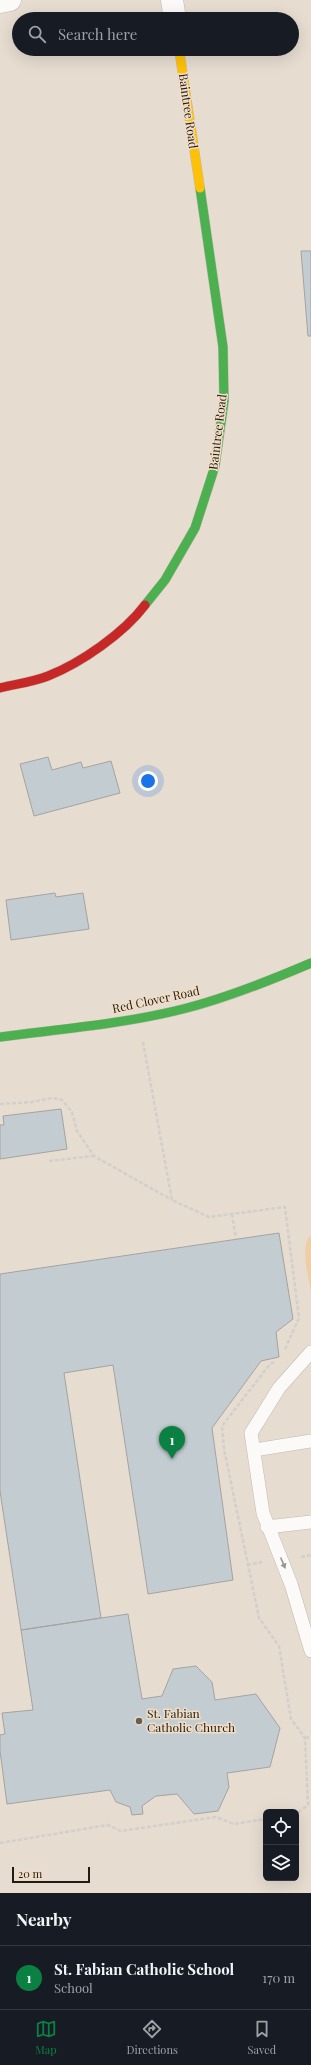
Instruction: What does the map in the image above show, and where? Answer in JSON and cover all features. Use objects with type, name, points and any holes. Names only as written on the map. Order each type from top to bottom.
[{"type":"street","points":[[0,2],[10,0]]},
{"type":"street","points":[[172,0],[174,12]]},
{"type":"street","name":"Baintree Road","points":[[0,688],[48,676],[87,655],[136,618],[165,580],[195,528],[215,466],[224,401],[223,347],[180,56]]},
{"type":"street","name":"Red Clover Road","points":[[0,1036],[138,1018],[190,1007],[265,984],[311,963]]},
{"type":"lane","points":[[311,1352],[279,1388],[251,1432],[263,1513],[267,1528],[291,1584],[311,1651]]},
{"type":"lane","points":[[298,1367],[311,1366]]},
{"type":"lane","points":[[254,1450],[311,1441]]},
{"type":"lane","points":[[267,1528],[311,1522]]},
{"type":"path","points":[[138,1018],[172,1200]]},
{"type":"path","points":[[0,1104],[32,1102],[52,1098],[62,1100],[72,1112],[77,1131],[94,1156],[172,1200],[209,1217],[285,1207],[299,1318],[281,1358],[270,1364],[222,1426],[223,1442],[244,1551],[259,1618],[280,1646],[291,1719],[305,1738],[308,1805],[299,1812]]},
{"type":"path","points":[[49,1161],[94,1156]]},
{"type":"path","points":[[232,1214],[236,1239]]},
{"type":"path","points":[[281,1358],[298,1367]]},
{"type":"path","points":[[305,1738],[311,1737]]},
{"type":"path","points":[[0,1843],[108,1825],[121,1831],[216,1817],[234,1824],[263,1819]]},
{"type":"shaded area","points":[[311,1235],[311,1293],[305,1254],[307,1240]]},
{"type":"building","points":[[301,251],[311,251],[311,336],[308,336]]},
{"type":"building","points":[[48,757],[52,770],[81,762],[83,768],[111,761],[120,793],[34,816],[20,764]]},
{"type":"building","points":[[55,893],[56,897],[83,893],[89,929],[11,940],[6,900]]},
{"type":"building","points":[[61,1109],[67,1149],[0,1159],[0,1125],[4,1125],[3,1116]]},
{"type":"building","points":[[279,1233],[293,1319],[276,1332],[279,1357],[261,1361],[212,1428],[233,1580],[148,1594],[113,1365],[64,1373],[101,1618],[21,1630],[0,1491],[0,1274]]},
{"type":"building","name":"St. Fabian Catholic Church","points":[[128,1614],[142,1699],[162,1696],[173,1669],[196,1666],[212,1682],[215,1700],[256,1694],[280,1728],[270,1767],[227,1773],[229,1787],[218,1811],[194,1814],[177,1794],[156,1796],[142,1806],[143,1814],[132,1815],[130,1807],[116,1802],[110,1790],[7,1804],[0,1751],[0,1735],[5,1734],[2,1713],[33,1710],[21,1630]]},
{"type":"traffic: fast","points":[[145,605],[165,580],[195,528],[215,466],[224,401],[223,347],[200,188]]},
{"type":"traffic: fast","points":[[0,1037],[138,1019],[183,1009],[248,989],[311,963]]},
{"type":"traffic: slow","points":[[180,56],[200,188]]},
{"type":"traffic: jam","points":[[0,688],[42,678],[61,670],[88,655],[126,626],[145,605]]},
{"type":"place","name":"St. Fabian Catholic School","points":[[172,1459]]},
{"type":"place","name":"St. Fabian Catholic Church","points":[[139,1721]]}]
